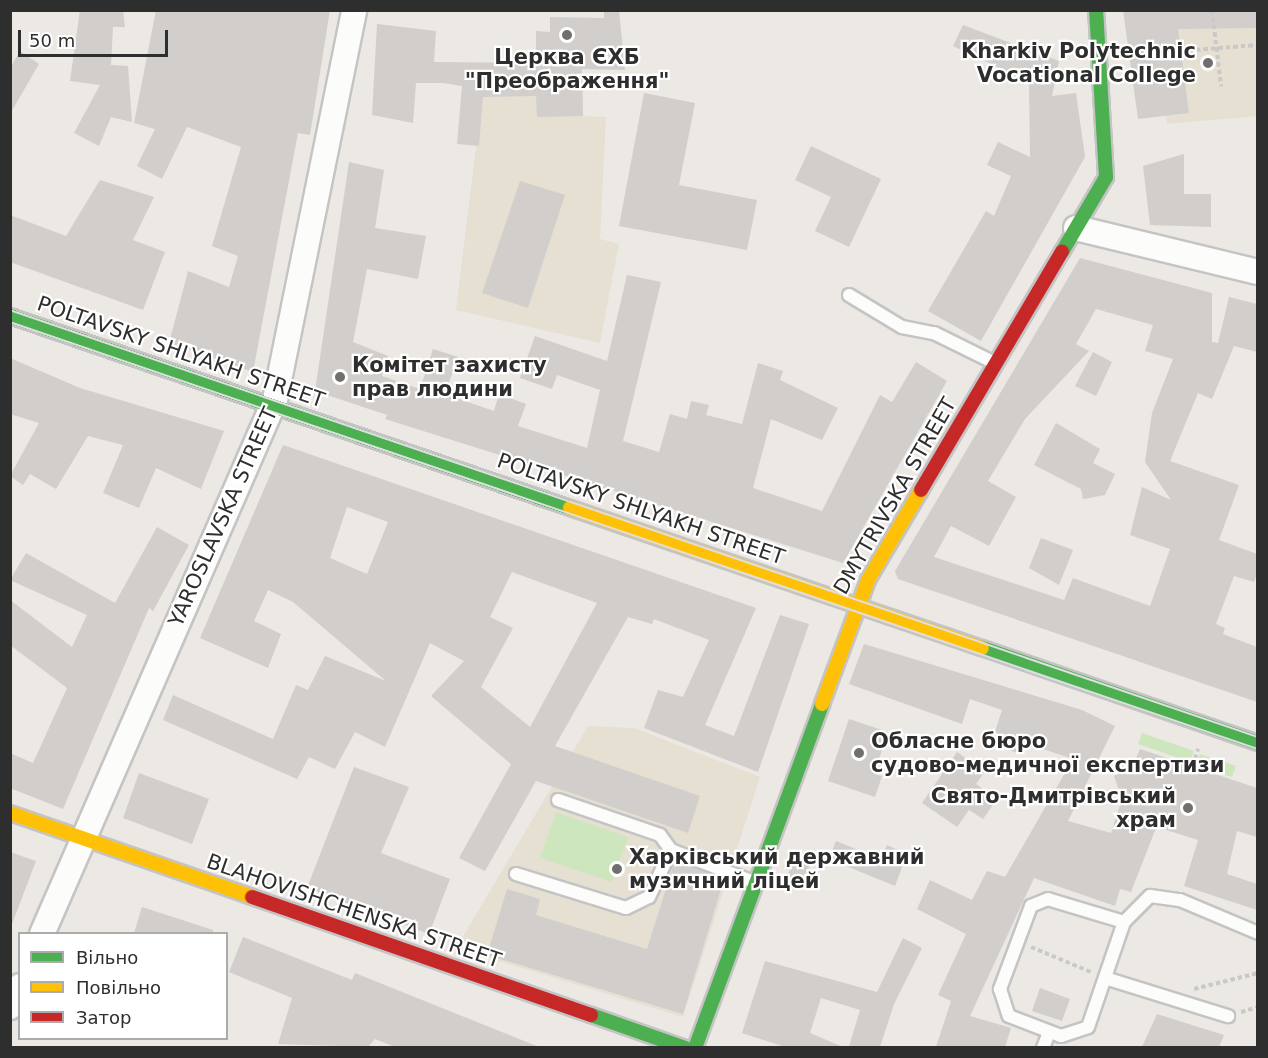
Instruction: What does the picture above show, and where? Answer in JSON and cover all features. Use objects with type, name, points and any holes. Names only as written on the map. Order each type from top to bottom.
[{"type":"street","name":"YAROSLAVSKA STREET","points":[[42,932],[272,405],[354,10]]},
{"type":"street","name":"DMYTRIVSKA STREET","points":[[695,1047],[856,605],[1106,177],[1095,10]]},
{"type":"street","points":[[1076,228],[1257,272]]},
{"type":"street","name":"POLTAVSKY SHLYAKH STREET","points":[[10,316],[1257,743]]},
{"type":"street","name":"BLAHOVISHCHENSKA STREET","points":[[10,813],[685,1047]]},
{"type":"street","points":[[10,1007],[18,990]]},
{"type":"lane","points":[[849,295],[902,327],[934,333],[996,363]]},
{"type":"lane","points":[[558,800],[660,835],[671,850],[755,882]]},
{"type":"lane","points":[[516,874],[626,908],[649,897],[671,850]]},
{"type":"lane","points":[[1124,922],[1048,899],[1031,906],[1000,989],[1009,1016],[1061,1036],[1088,1027],[1124,922],[1150,896],[1180,900],[1257,933]]},
{"type":"lane","points":[[1105,978],[1228,1016]]},
{"type":"lane","points":[[1043,1047],[1049,1032]]},
{"type":"path","points":[[1212,10],[1221,86]]},
{"type":"path","points":[[1181,51],[1257,45]]},
{"type":"path","points":[[1192,766],[1198,748]]},
{"type":"path","points":[[1017,940],[1105,978]]},
{"type":"path","points":[[1164,996],[1257,973]]},
{"type":"shaded area","name":"Kharkiv Polytechnic Vocational College","points":[[1153,11],[1257,11],[1257,116],[1167,124]]},
{"type":"shaded area","points":[[582,79],[583,116],[606,117],[600,239],[619,244],[600,343],[456,310],[484,82]]},
{"type":"shaded area","name":"Харківський державний музичний ліцей","points":[[588,726],[634,728],[760,777],[683,1017],[456,948]]},
{"type":"green space","points":[[1142,733],[1194,751],[1190,762],[1138,744]]},
{"type":"green space","points":[[1200,754],[1236,766],[1232,777],[1196,765]]},
{"type":"green space","points":[[556,812],[628,837],[612,882],[540,858]]},
{"type":"building","points":[[80,10],[123,10],[125,27],[113,27],[111,65],[128,66],[132,122],[111,117],[99,146],[74,133],[100,85],[70,81]]},
{"type":"building","points":[[156,10],[330,10],[310,135],[298,133],[253,372],[169,343],[188,271],[229,287],[238,256],[212,246],[241,147],[187,127],[162,179],[137,166],[155,129],[134,123]]},
{"type":"building","points":[[604,10],[619,10],[625,70],[582,69],[583,116],[537,117],[536,96],[483,97],[479,146],[457,144],[462,86],[443,83],[416,83],[413,123],[372,115],[377,24],[436,31],[434,62],[536,63],[536,31],[550,32],[550,17],[604,18]]},
{"type":"building","points":[[1123,10],[1257,10],[1257,28],[1178,29],[1189,113],[1138,119]]},
{"type":"building","points":[[963,25],[1059,61],[1052,96],[1076,93],[1085,157],[981,341],[928,311],[986,211],[994,216],[1011,176],[987,165],[998,142],[1030,157],[1029,82],[953,46]]},
{"type":"building","points":[[20,51],[39,64],[10,114],[10,68]]},
{"type":"building","points":[[644,93],[695,103],[679,185],[757,200],[747,250],[619,226]]},
{"type":"building","points":[[811,146],[881,179],[849,247],[815,231],[831,197],[795,180]]},
{"type":"building","points":[[1184,154],[1184,194],[1211,194],[1211,227],[1150,225],[1143,166]]},
{"type":"building","points":[[349,162],[384,170],[375,228],[426,236],[418,279],[367,269],[353,342],[388,356],[382,376],[420,389],[433,349],[458,357],[445,394],[494,411],[499,394],[526,404],[518,426],[587,448],[600,390],[557,375],[552,389],[520,378],[535,336],[607,361],[627,275],[661,282],[623,441],[659,452],[670,414],[687,419],[691,401],[709,405],[706,415],[742,424],[758,363],[783,371],[780,380],[838,408],[822,440],[771,419],[753,488],[822,511],[880,395],[892,402],[916,362],[947,381],[843,563],[385,419],[387,415],[315,391]]},
{"type":"building","points":[[100,180],[154,197],[133,240],[165,252],[143,310],[10,262],[10,215],[66,236]]},
{"type":"building","points":[[520,181],[565,195],[528,308],[482,293]]},
{"type":"building","points":[[1080,258],[1212,293],[1212,342],[1218,343],[1229,297],[1257,304],[1257,352],[1234,346],[1212,399],[1198,393],[1170,461],[1239,485],[1219,540],[1257,554],[1257,574],[1254,582],[1234,576],[1216,624],[1225,628],[1223,634],[1257,647],[1257,702],[898,579],[895,571]],"holes":[[[1096,309],[1153,325],[1145,351],[1173,359],[1152,413],[1145,462],[1171,500],[1142,487],[1130,535],[1170,549],[1150,606],[1073,578],[1064,600],[934,557],[951,526],[989,546],[1016,497],[988,481],[1025,419],[1089,351],[1076,344]]]},
{"type":"building","points":[[1093,352],[1112,362],[1096,396],[1075,386]]},
{"type":"building","points":[[10,358],[80,388],[224,431],[201,489],[156,468],[139,508],[103,493],[123,445],[88,436],[56,489],[30,474],[23,485],[10,476],[39,423],[10,414]]},
{"type":"building","points":[[1056,423],[1100,449],[1093,463],[1115,474],[1105,495],[1083,499],[1081,489],[1034,465]]},
{"type":"building","points":[[283,445],[756,608],[705,725],[734,736],[780,615],[809,624],[758,772],[644,728],[658,690],[683,697],[709,640],[654,619],[652,624],[628,617],[555,746],[700,796],[688,833],[536,781],[485,871],[459,858],[511,764],[431,696],[464,661],[430,643],[385,747],[355,732],[335,769],[309,757],[297,779],[163,720],[173,695],[273,739],[296,685],[308,690],[325,656],[386,681],[293,602],[268,590],[254,621],[281,634],[268,668],[200,638]],"holes":[[[347,507],[388,522],[367,574],[330,558]],[[512,572],[597,603],[530,727],[481,687],[513,628],[490,617]]]},
{"type":"building","points":[[157,527],[189,545],[153,611],[149,608],[63,809],[10,788],[10,753],[33,763],[67,688],[10,645],[10,600],[72,647],[87,615],[10,580],[26,553],[115,603]]},
{"type":"building","points":[[1041,538],[1073,550],[1059,585],[1029,568]]},
{"type":"building","points":[[864,644],[1082,710],[1115,726],[1068,821],[1111,833],[1122,799],[1114,776],[1134,763],[1140,749],[1257,788],[1257,837],[1237,831],[1227,874],[1257,884],[1257,910],[1184,886],[1198,840],[1160,828],[1156,828],[1131,892],[1120,889],[1115,906],[1034,878],[970,1016],[1011,1028],[1005,1047],[936,1047],[951,1001],[938,995],[966,934],[917,909],[930,880],[972,900],[987,871],[1005,877],[1073,759],[1022,742],[1018,753],[991,744],[1002,710],[970,699],[962,724],[849,684]]},
{"type":"building","name":"Обласне бюро судово-медичної експертизи","points":[[849,719],[888,732],[874,774],[882,776],[875,797],[828,781]]},
{"type":"building","points":[[957,752],[985,771],[976,784],[997,799],[983,819],[969,810],[957,827],[922,803]]},
{"type":"building","points":[[354,767],[409,787],[381,853],[450,879],[429,934],[307,888]]},
{"type":"building","points":[[139,773],[209,799],[192,844],[123,818]]},
{"type":"building","points":[[836,841],[881,859],[887,845],[907,854],[895,886],[829,859]]},
{"type":"building","points":[[10,852],[36,861],[12,924],[10,924]]},
{"type":"building","points":[[796,853],[812,859],[803,882],[787,877]]},
{"type":"building","points":[[675,860],[724,879],[683,1014],[487,955],[507,889],[540,899],[536,915],[647,949]]},
{"type":"building","points":[[142,907],[213,930],[213,932],[134,932]]},
{"type":"building","points":[[243,937],[352,980],[355,973],[539,1047],[395,1047],[375,1039],[368,1047],[278,1044],[292,998],[229,972]]},
{"type":"building","points":[[903,938],[922,948],[894,1004],[880,1047],[849,1047],[860,1010],[821,998],[810,1033],[843,1047],[785,1047],[742,1033],[765,961],[877,992]]},
{"type":"building","points":[[1040,988],[1070,999],[1062,1021],[1032,1011]]},
{"type":"building","points":[[1157,1014],[1224,1035],[1219,1047],[1142,1047]]},
{"type":"tram line","points":[[10,310],[1258,737]]},
{"type":"tram line","points":[[10,322],[1258,749]]},
{"type":"traffic: fast","points":[[1062,252],[1106,177],[1096,10]]},
{"type":"traffic: fast","points":[[10,316],[570,508]]},
{"type":"traffic: fast","points":[[982,648],[1258,743]]},
{"type":"traffic: fast","points":[[695,1048],[822,704]]},
{"type":"traffic: fast","points":[[591,1015],[685,1048]]},
{"type":"traffic: slow","points":[[822,704],[868,580],[921,490]]},
{"type":"traffic: slow","points":[[570,508],[982,648]]},
{"type":"traffic: slow","points":[[10,813],[252,897]]},
{"type":"traffic: jam","points":[[921,490],[1062,252]]},
{"type":"traffic: jam","points":[[252,897],[591,1015]]},
{"type":"place","name":"Церква ЄХБ \"Преображення\"","points":[[567,35]]},
{"type":"place","name":"Kharkiv Polytechnic Vocational College","points":[[1208,63]]},
{"type":"place","name":"Комітет захисту прав людини","points":[[340,377]]},
{"type":"place","name":"Обласне бюро судово-медичної експертизи","points":[[859,753]]},
{"type":"place","name":"Свято-Дмитрівський храм","points":[[1188,808]]},
{"type":"place","name":"Харківський державний музичний ліцей","points":[[617,869]]}]
